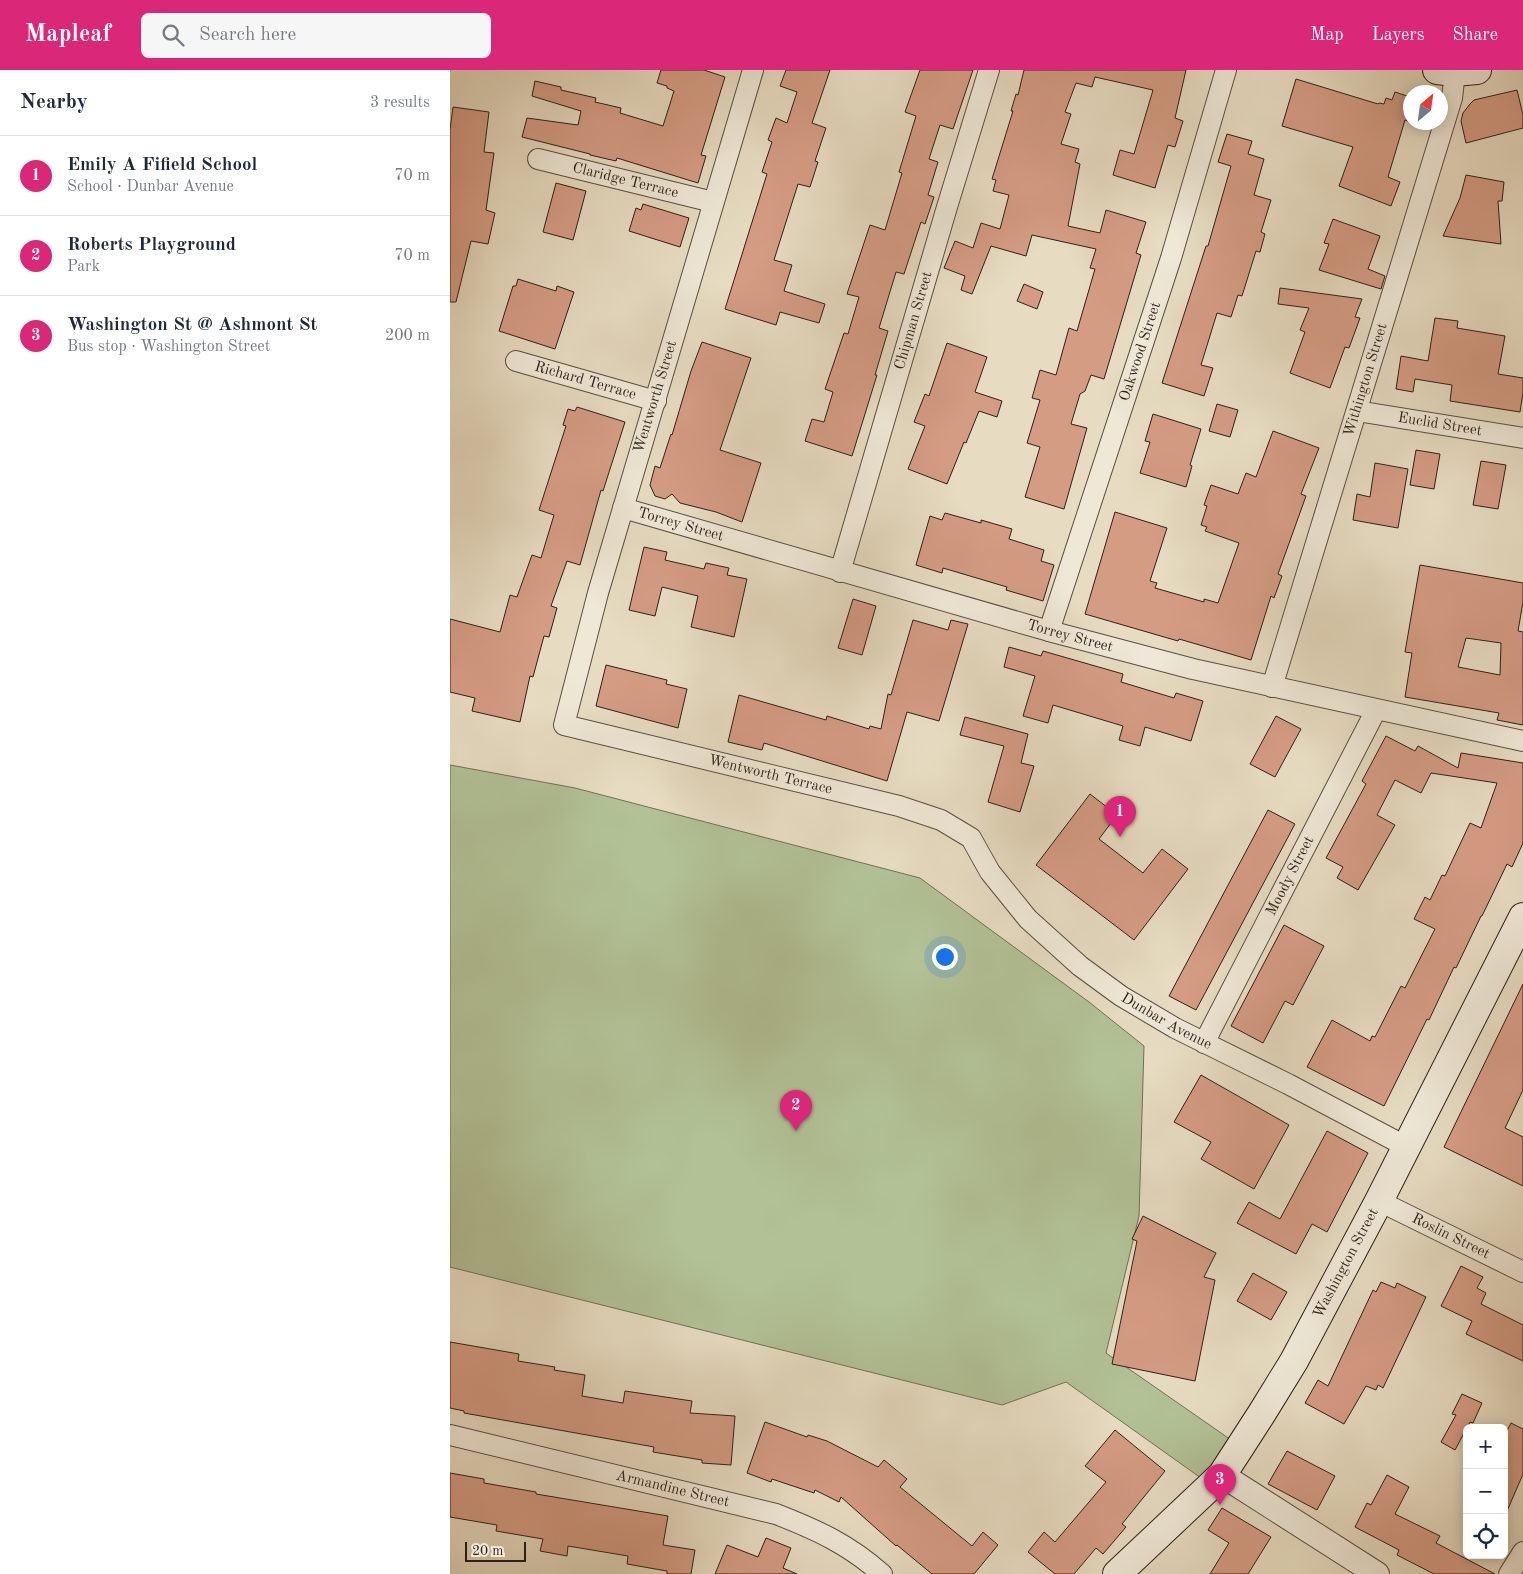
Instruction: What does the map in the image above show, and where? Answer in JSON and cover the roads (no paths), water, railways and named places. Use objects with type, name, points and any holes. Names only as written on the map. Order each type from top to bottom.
[{"type":"main road","name":"Washington Street","points":[[1118,1574],[1222,1475],[1294,1361],[1407,1147],[1523,917]]},
{"type":"street","name":"Wentworth Street","points":[[564,725],[598,593],[713,202],[754,70]]},
{"type":"street","name":"Chipman Street","points":[[840,572],[989,70]]},
{"type":"street","name":"Oakwood Street","points":[[1049,631],[1171,258],[1226,70]]},
{"type":"street","name":"Withington Street","points":[[1272,687],[1452,98],[1456,71]]},
{"type":"street","name":"Claridge Terrace","points":[[538,159],[713,202]]},
{"type":"street","name":"Richard Terrace","points":[[516,362],[656,400]]},
{"type":"street","name":"Euclid Street","points":[[1357,411],[1523,438]]},
{"type":"street","name":"Torrey Street","points":[[623,508],[840,572],[1049,631],[1193,669],[1523,741]]},
{"type":"street","name":"Moody Street","points":[[1204,1042],[1376,710]]},
{"type":"street","name":"Wentworth Terrace","points":[[564,725],[899,806],[940,820],[971,838]]},
{"type":"street","name":"Dunbar Avenue","points":[[971,838],[990,872],[1028,920],[1080,966],[1121,996],[1175,1028],[1288,1084],[1407,1147]]},
{"type":"street","name":"Roslin Street","points":[[1379,1201],[1523,1272]]},
{"type":"street","name":"Armandine Street","points":[[450,1435],[776,1514],[816,1530],[861,1556],[882,1574]]},
{"type":"street","points":[[1222,1475],[1377,1574]]},
{"type":"street","points":[[1509,1574],[1523,1552]]},
{"type":"place","name":"Emily A Fifield School","points":[[1120,837]]},
{"type":"place","name":"Roberts Playground","points":[[796,1131]]},
{"type":"place","name":"Washington St @ Ashmont St","points":[[1220,1505]]}]
